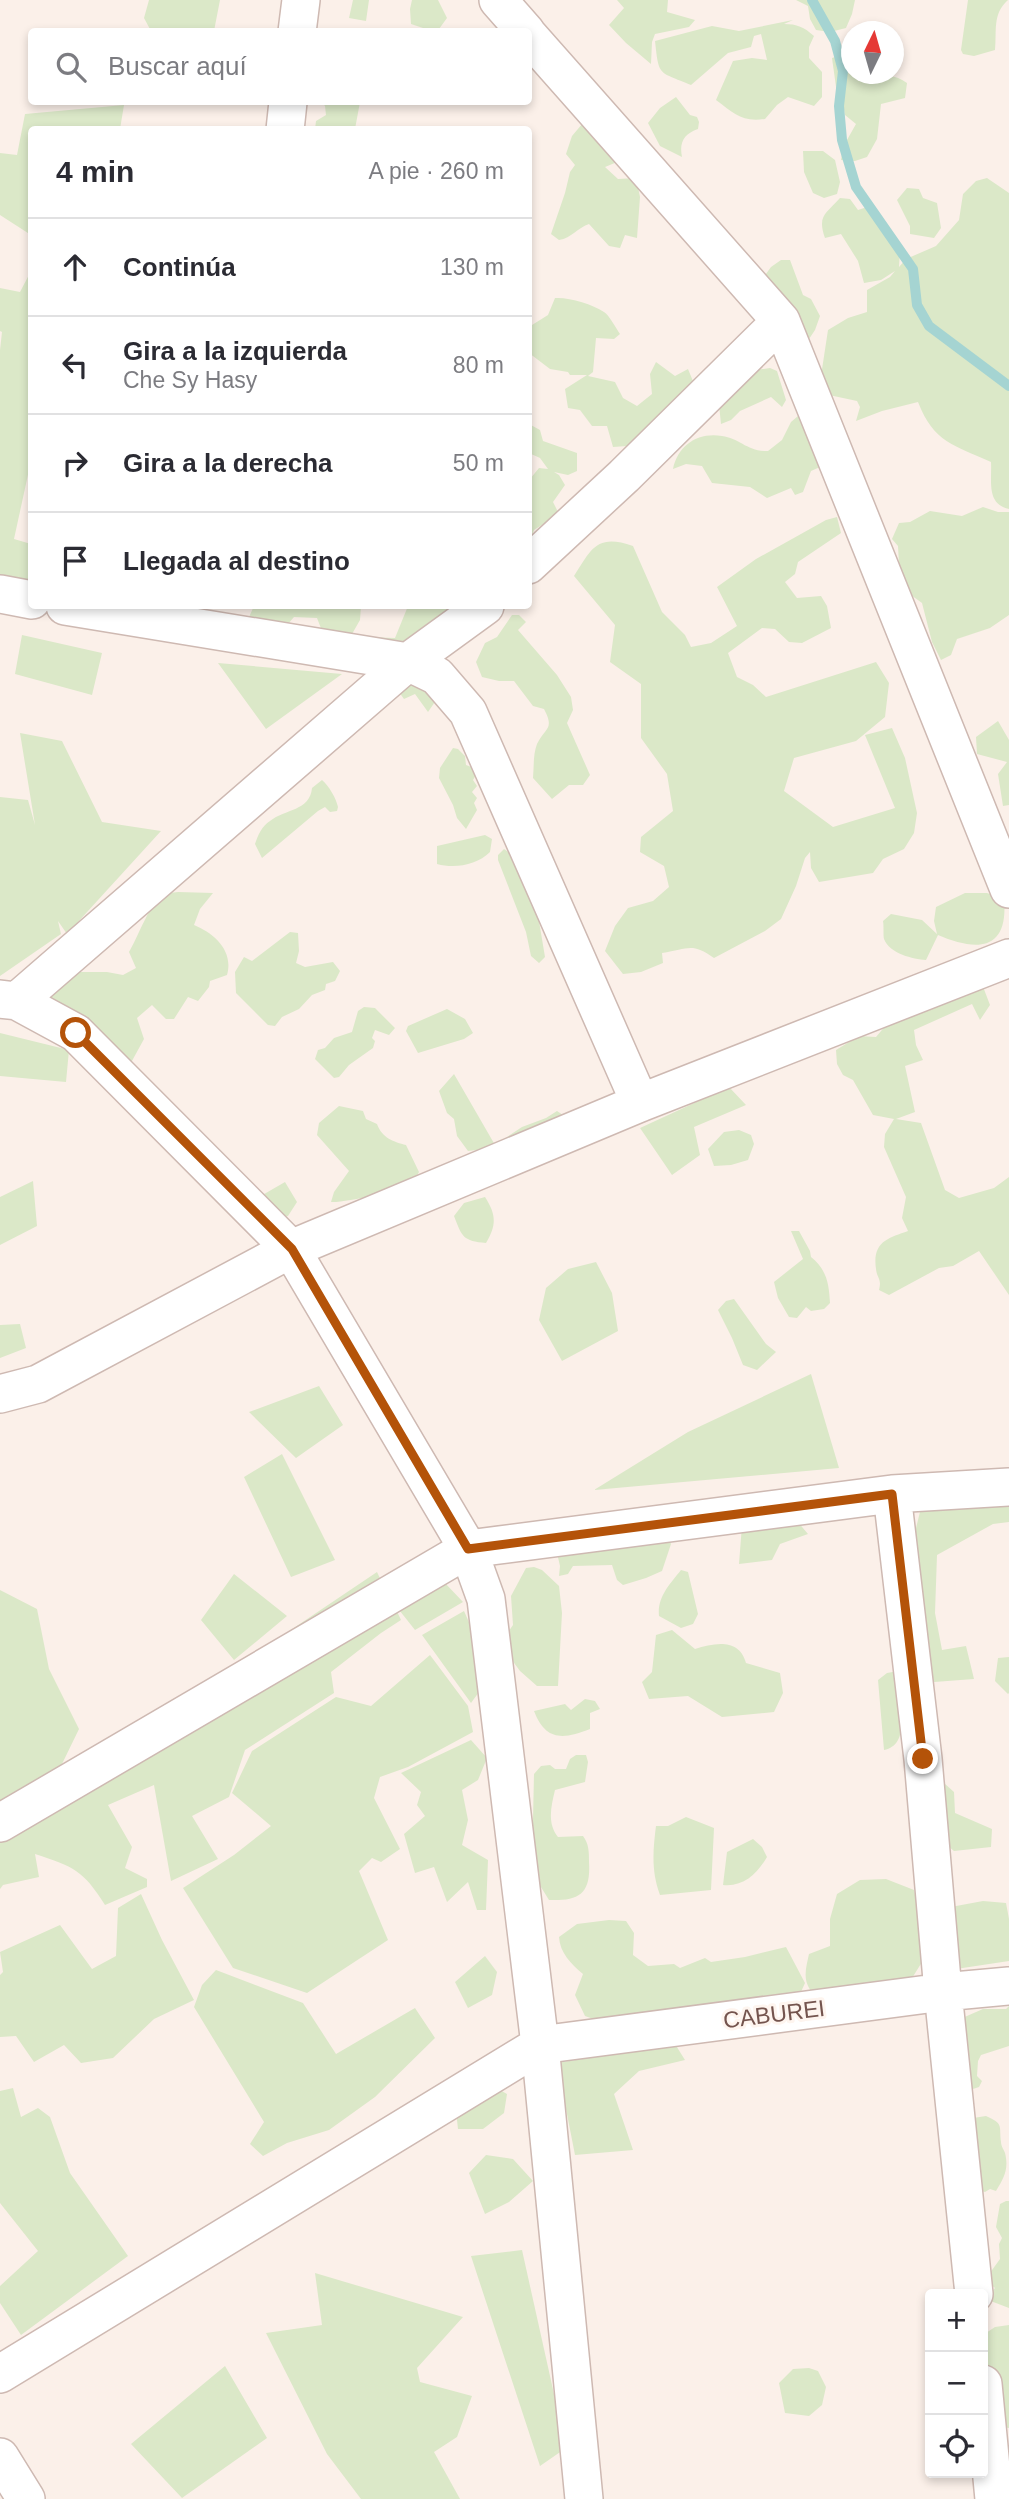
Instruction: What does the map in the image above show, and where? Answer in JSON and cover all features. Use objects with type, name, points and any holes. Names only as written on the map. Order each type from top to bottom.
[{"type":"street","points":[[298,28],[301,0]]},
{"type":"street","points":[[498,0],[523,28]]},
{"type":"street","points":[[532,39],[781,320],[1009,889]]},
{"type":"street","points":[[285,126],[288,105]]},
{"type":"street","points":[[532,561],[624,476],[781,320]]},
{"type":"street","points":[[0,594],[28,599]]},
{"type":"street","points":[[101,609],[221,619],[408,662],[437,676],[468,712],[640,1103]]},
{"type":"street","points":[[481,609],[408,662],[9,1000],[76,1033],[292,1249],[468,1549],[485,1599],[540,2045],[584,2499]]},
{"type":"street","points":[[0,1394],[38,1384],[292,1249],[640,1103],[1009,958]]},
{"type":"street","points":[[0,1823],[468,1549],[892,1494],[1009,1487]]},
{"type":"street","points":[[892,1494],[923,1759],[943,1992],[973,2289]]},
{"type":"street","name":"CABUREI","points":[[540,2045],[943,1992],[1009,1986]]},
{"type":"street","points":[[0,2374],[540,2045]]},
{"type":"street","points":[[986,2415],[995,2499]]},
{"type":"street","points":[[0,2457],[26,2499]]},
{"type":"green space","points":[[149,0],[220,0],[215,28],[149,28],[144,18]]},
{"type":"green space","points":[[353,0],[369,0],[366,21],[349,18]]},
{"type":"green space","points":[[412,0],[438,0],[447,18],[440,28],[423,28],[411,24]]},
{"type":"green space","points":[[617,0],[668,0],[667,12],[695,20],[689,27],[655,34],[651,64],[609,25],[624,8]]},
{"type":"green space","points":[[796,0],[855,0],[849,21],[841,21],[841,29],[830,32],[816,30],[810,19],[808,6]]},
{"type":"green space","points":[[968,0],[1008,0],[997,17],[995,50],[974,56],[963,54],[961,50]]},
{"type":"green space","points":[[793,20],[784,24],[800,27],[814,36],[809,47],[809,58],[822,72],[822,97],[814,106],[788,97],[765,119],[750,119],[739,116],[716,100],[733,61],[752,58],[767,60],[761,34],[754,36],[751,47],[728,53],[691,85],[666,74],[659,67],[655,41],[712,26],[739,31]]},
{"type":"green space","points":[[841,55],[841,84],[907,83],[905,98],[881,104],[877,139],[867,157],[855,161],[841,160],[843,147],[856,124],[845,115],[837,94],[832,58]]},
{"type":"green space","points":[[676,97],[699,122],[698,129],[684,139],[682,157],[660,146],[648,123],[660,108]]},
{"type":"green space","points":[[124,105],[120,126],[28,126],[28,233],[0,215],[0,153],[17,155],[25,114]]},
{"type":"green space","points":[[359,105],[356,126],[315,126],[316,121],[326,115],[325,106]]},
{"type":"green space","points":[[588,117],[622,160],[605,167],[618,179],[636,178],[640,197],[637,238],[625,235],[620,248],[609,246],[589,224],[564,239],[559,240],[551,234],[570,172],[575,165],[566,154],[572,136]]},
{"type":"green space","points":[[803,151],[823,151],[835,160],[840,182],[837,194],[824,198],[813,193],[804,172]]},
{"type":"green space","points":[[987,178],[1009,193],[1009,509],[993,497],[991,462],[938,435],[924,416],[918,402],[856,421],[860,407],[857,401],[829,395],[819,389],[828,330],[848,318],[867,312],[867,290],[890,277],[895,271],[881,280],[864,283],[858,261],[841,234],[825,238],[822,224],[824,215],[840,198],[850,199],[858,210],[870,206],[873,208],[890,229],[900,251],[899,267],[906,259],[936,246],[959,220],[963,194],[976,181]]},
{"type":"green space","points":[[907,188],[919,189],[923,198],[937,203],[941,228],[934,238],[910,234],[910,226],[897,200]]},
{"type":"green space","points":[[781,260],[790,260],[803,295],[811,299],[820,316],[807,342],[763,278],[771,267]]},
{"type":"green space","points":[[28,277],[28,475],[14,539],[28,543],[28,584],[0,581],[0,288],[20,292]]},
{"type":"green space","points":[[555,298],[587,304],[604,312],[620,334],[614,339],[596,338],[593,372],[588,376],[615,382],[623,398],[637,406],[652,394],[650,374],[656,362],[675,376],[688,369],[695,386],[642,440],[627,446],[613,447],[607,426],[592,426],[580,410],[568,408],[565,389],[587,375],[570,375],[568,372],[550,369],[532,355],[532,325],[548,315]]},
{"type":"green space","points":[[770,368],[777,371],[786,400],[782,407],[771,397],[740,411],[731,420],[721,424],[718,395],[756,370]]},
{"type":"green space","points":[[798,416],[804,421],[820,467],[811,471],[803,492],[795,495],[791,488],[767,498],[750,487],[712,483],[702,466],[686,464],[673,469],[684,447],[705,436],[728,437],[755,449],[768,451],[782,440],[791,422]]},
{"type":"green space","points":[[532,426],[540,430],[543,441],[577,453],[577,471],[568,475],[554,472],[565,485],[553,502],[559,514],[534,530],[532,535],[532,477],[539,468],[548,469],[540,458],[532,454]]},
{"type":"green space","points":[[983,507],[1009,512],[1009,615],[990,628],[957,639],[951,655],[941,660],[932,642],[922,603],[911,595],[899,565],[898,546],[892,539],[899,523],[910,522],[930,511],[962,516]]},
{"type":"green space","points":[[837,517],[841,533],[798,562],[795,574],[785,582],[797,598],[821,596],[827,606],[831,628],[802,643],[789,642],[775,629],[762,628],[728,653],[737,677],[753,685],[766,697],[876,662],[889,683],[885,717],[856,741],[794,758],[784,791],[833,827],[895,808],[865,735],[892,728],[905,758],[917,813],[914,833],[904,849],[883,859],[873,873],[819,882],[811,868],[810,852],[805,858],[781,919],[765,931],[714,958],[695,948],[684,949],[662,953],[663,963],[641,972],[623,974],[605,951],[615,926],[628,908],[653,901],[669,887],[664,866],[640,852],[641,837],[673,811],[667,774],[641,738],[641,684],[610,662],[615,625],[574,576],[596,546],[621,542],[633,546],[662,612],[685,635],[691,647],[711,643],[737,626],[717,587],[756,559],[826,520]]},
{"type":"green space","points":[[253,609],[361,609],[360,620],[352,634],[324,636],[317,618],[294,617],[282,631],[249,617]]},
{"type":"green space","points":[[407,609],[468,609],[436,650],[362,637],[395,638]]},
{"type":"green space","points":[[512,615],[519,615],[526,622],[518,630],[557,675],[571,697],[573,710],[567,723],[590,775],[583,785],[569,785],[552,799],[533,778],[536,748],[549,725],[544,709],[533,706],[514,681],[482,677],[476,662],[485,643],[497,637]]},
{"type":"green space","points":[[22,635],[102,653],[92,695],[15,674]]},
{"type":"green space","points":[[218,663],[342,674],[266,729]]},
{"type":"green space","points":[[406,675],[439,696],[428,712],[415,694],[404,699],[399,692]]},
{"type":"green space","points":[[998,721],[1009,740],[1009,805],[1003,806],[998,774],[1007,762],[977,754],[976,737]]},
{"type":"green space","points":[[20,733],[62,741],[102,822],[161,831],[67,934],[58,921],[61,934],[0,976],[0,797],[28,800],[35,825]]},
{"type":"green space","points":[[453,748],[465,756],[466,765],[474,768],[476,775],[473,780],[477,786],[472,792],[477,798],[474,803],[477,810],[466,829],[457,818],[439,778],[440,768]]},
{"type":"green space","points":[[322,780],[334,796],[337,811],[330,812],[325,807],[318,811],[262,858],[255,844],[263,828],[276,817],[307,801],[312,788]]},
{"type":"green space","points":[[485,835],[492,839],[490,852],[479,860],[458,866],[437,864],[437,846]]},
{"type":"green space","points":[[504,849],[514,856],[539,921],[545,957],[539,963],[531,956],[526,932],[498,860],[498,855]]},
{"type":"green space","points":[[178,892],[213,893],[200,909],[194,925],[221,944],[228,958],[227,975],[210,981],[209,987],[198,1001],[188,997],[174,1019],[166,1019],[152,1005],[137,1018],[144,1039],[127,1070],[47,1000],[62,972],[107,972],[123,975],[136,968],[129,952],[149,912],[162,895]]},
{"type":"green space","points":[[965,893],[987,893],[1004,899],[1004,917],[1001,930],[995,939],[976,945],[938,935],[926,960],[902,955],[887,944],[883,921],[891,914],[922,920],[937,934],[934,921],[936,907]]},
{"type":"green space","points":[[290,932],[298,933],[299,951],[296,963],[305,967],[333,962],[340,971],[335,981],[326,984],[325,990],[312,995],[299,1009],[282,1017],[275,1026],[268,1025],[236,993],[235,972],[244,957],[252,961]]},
{"type":"green space","points":[[982,984],[990,1005],[980,1020],[972,1004],[914,1030],[916,1045],[923,1060],[905,1066],[915,1112],[896,1119],[921,1123],[945,1190],[959,1198],[994,1188],[1009,1177],[1009,1295],[979,1251],[953,1266],[939,1268],[889,1295],[879,1290],[876,1253],[883,1242],[908,1231],[902,1218],[906,1197],[884,1147],[885,1134],[894,1119],[873,1115],[853,1080],[843,1075],[837,1064],[836,1050],[859,1036],[876,1037],[903,1005],[928,1011],[946,1003],[952,996]]},
{"type":"green space","points":[[364,1007],[375,1008],[395,1028],[389,1035],[375,1030],[373,1048],[349,1065],[339,1077],[334,1078],[315,1059],[318,1050],[325,1048],[334,1038],[352,1032],[358,1011]]},
{"type":"green space","points":[[447,1009],[465,1019],[473,1033],[464,1039],[418,1053],[406,1031],[408,1026]]},
{"type":"green space","points":[[0,1033],[69,1050],[66,1082],[0,1076]]},
{"type":"green space","points":[[454,1074],[495,1145],[522,1127],[557,1111],[566,1117],[485,1149],[468,1151],[457,1136],[454,1119],[447,1113],[439,1091]]},
{"type":"green space","points":[[729,1087],[746,1105],[694,1127],[700,1155],[672,1175],[640,1128]]},
{"type":"green space","points":[[339,1106],[363,1111],[366,1119],[377,1124],[385,1136],[406,1145],[419,1172],[414,1180],[407,1185],[374,1195],[331,1202],[334,1192],[349,1171],[317,1135],[319,1123]]},
{"type":"green space","points":[[739,1130],[751,1135],[754,1144],[748,1160],[714,1166],[708,1149],[724,1132]]},
{"type":"green space","points":[[33,1181],[37,1226],[0,1245],[0,1197]]},
{"type":"green space","points":[[285,1182],[297,1202],[288,1216],[282,1218],[259,1197]]},
{"type":"green space","points":[[485,1197],[494,1220],[486,1243],[464,1237],[454,1216],[464,1203]]},
{"type":"green space","points":[[791,1231],[799,1231],[811,1257],[824,1272],[830,1296],[830,1303],[824,1309],[811,1311],[806,1307],[797,1318],[789,1317],[778,1298],[774,1282],[803,1259]]},
{"type":"green space","points":[[596,1262],[612,1293],[618,1331],[562,1361],[539,1320],[546,1288],[568,1269]]},
{"type":"green space","points":[[734,1299],[766,1344],[776,1352],[757,1370],[743,1365],[718,1310],[726,1301]]},
{"type":"green space","points":[[20,1324],[26,1348],[0,1358],[0,1325]]},
{"type":"green space","points":[[811,1374],[839,1468],[594,1490],[688,1432]]},
{"type":"green space","points":[[319,1386],[343,1425],[296,1458],[249,1412]]},
{"type":"green space","points":[[282,1454],[335,1560],[291,1577],[244,1477]]},
{"type":"green space","points":[[1009,1477],[1009,1522],[993,1524],[937,1555],[935,1613],[942,1650],[966,1646],[974,1679],[921,1683],[909,1546],[927,1484]]},
{"type":"green space","points":[[797,1521],[808,1534],[780,1544],[772,1560],[739,1564],[742,1525]]},
{"type":"green space","points":[[668,1537],[671,1544],[662,1571],[646,1578],[623,1585],[617,1580],[612,1565],[573,1566],[568,1574],[559,1576],[557,1553]]},
{"type":"green space","points":[[427,1564],[463,1602],[415,1630],[392,1601],[401,1620],[331,1672],[334,1693],[245,1750],[229,1797],[192,1816],[218,1859],[171,1881],[154,1785],[108,1805],[132,1847],[125,1868],[147,1879],[147,1887],[105,1905],[90,1884],[76,1871],[35,1854],[39,1877],[3,1885],[0,1889],[0,1826],[377,1572],[386,1591]]},
{"type":"green space","points":[[526,1568],[542,1570],[559,1586],[562,1613],[558,1686],[537,1686],[520,1671],[500,1644],[513,1625],[511,1596]]},
{"type":"green space","points":[[681,1570],[688,1572],[698,1614],[693,1624],[681,1628],[659,1616],[659,1609],[665,1591]]},
{"type":"green space","points":[[234,1574],[287,1616],[234,1660],[201,1620]]},
{"type":"green space","points":[[0,1590],[37,1609],[49,1669],[79,1729],[61,1766],[3,1802],[0,1801]]},
{"type":"green space","points":[[464,1611],[492,1674],[471,1703],[422,1635]]},
{"type":"green space","points":[[672,1630],[695,1649],[725,1644],[738,1649],[746,1663],[780,1673],[783,1693],[774,1712],[722,1717],[688,1696],[649,1699],[642,1682],[652,1672],[656,1635]]},
{"type":"green space","points":[[430,1655],[468,1706],[473,1732],[408,1767],[380,1777],[374,1798],[400,1849],[381,1862],[372,1858],[359,1871],[388,1940],[307,1993],[233,1968],[183,1888],[234,1855],[271,1826],[232,1793],[252,1751],[336,1697],[371,1706]]},
{"type":"green space","points":[[1009,1657],[1008,1694],[995,1681],[998,1658]]},
{"type":"green space","points":[[898,1671],[905,1697],[898,1704],[901,1732],[896,1744],[884,1750],[878,1680],[887,1673]]},
{"type":"green space","points":[[585,1699],[595,1701],[600,1709],[590,1713],[590,1729],[572,1735],[550,1733],[534,1711],[565,1704],[571,1710]]},
{"type":"green space","points":[[471,1740],[487,1758],[478,1780],[462,1790],[468,1820],[462,1845],[488,1860],[486,1910],[477,1910],[468,1882],[447,1902],[434,1867],[415,1873],[404,1834],[425,1816],[417,1805],[421,1792],[401,1773]]},
{"type":"green space","points":[[576,1755],[586,1755],[588,1762],[585,1782],[555,1790],[551,1820],[558,1837],[583,1836],[585,1839],[589,1851],[588,1882],[575,1897],[549,1900],[536,1879],[529,1841],[533,1820],[534,1774],[541,1766],[566,1769],[570,1759]]},
{"type":"green space","points":[[935,1775],[954,1792],[955,1813],[992,1829],[991,1847],[954,1851],[937,1837]]},
{"type":"green space","points":[[686,1817],[714,1828],[711,1890],[660,1895],[654,1869],[656,1826],[668,1826]]},
{"type":"green space","points":[[753,1839],[762,1847],[767,1857],[744,1882],[723,1885],[727,1852]]},
{"type":"green space","points":[[886,1879],[914,1890],[927,1954],[904,1991],[812,1992],[806,1978],[809,1954],[830,1946],[830,1919],[837,1894],[860,1880]]},
{"type":"green space","points":[[141,1894],[194,2000],[154,2019],[113,2058],[81,2063],[64,2045],[34,2062],[16,2036],[0,2037],[0,1975],[3,1972],[0,1952],[60,1925],[92,1969],[116,1956],[118,1908]]},
{"type":"green space","points":[[983,1901],[1006,1903],[1009,1919],[1009,1961],[956,1969],[940,1909]]},
{"type":"green space","points":[[626,1921],[634,1933],[633,1955],[648,1966],[674,1964],[680,1968],[705,1958],[711,1962],[786,1947],[805,1983],[796,2003],[767,2005],[739,1999],[725,2004],[596,2020],[585,2016],[575,1995],[583,1974],[567,1958],[559,1937],[577,1924]]},
{"type":"green space","points":[[485,1956],[497,1972],[492,1995],[468,2008],[455,1982]]},
{"type":"green space","points":[[216,1970],[303,2003],[336,2054],[415,2008],[435,2038],[375,2097],[329,2130],[287,2143],[263,2156],[250,2144],[264,2122],[194,2007],[202,1985]]},
{"type":"green space","points":[[1009,2006],[1009,2046],[981,2055],[977,2076],[982,2081],[979,2087],[970,2090],[960,2019],[983,2009],[1006,2009]]},
{"type":"green space","points":[[675,2044],[685,2060],[639,2071],[614,2094],[633,2150],[575,2155],[557,2063]]},
{"type":"green space","points":[[13,2088],[21,2117],[38,2108],[50,2117],[70,2173],[128,2256],[21,2335],[0,2303],[0,2286],[38,2251],[0,2203],[0,2091]]},
{"type":"green space","points":[[498,2089],[507,2094],[504,2113],[483,2129],[458,2129],[456,2111]]},
{"type":"green space","points":[[986,2116],[1000,2126],[1006,2169],[996,2191],[990,2189],[985,2192],[978,2190],[973,2118]]},
{"type":"green space","points":[[486,2155],[513,2159],[533,2181],[509,2202],[485,2214],[469,2173]]},
{"type":"green space","points":[[1009,2201],[1009,2308],[988,2300],[989,2294],[995,2288],[987,2277],[1000,2259],[999,2244],[1002,2238],[996,2227],[1000,2204]]},
{"type":"green space","points":[[522,2250],[566,2448],[540,2466],[471,2256]]},
{"type":"green space","points":[[315,2273],[463,2317],[417,2368],[420,2382],[472,2396],[457,2437],[434,2452],[460,2499],[361,2499],[327,2454],[266,2333],[322,2325]]},
{"type":"green space","points":[[1009,2325],[1009,2428],[1002,2427],[988,2373],[988,2332],[995,2327]]},
{"type":"green space","points":[[225,2366],[267,2438],[182,2498],[131,2444]]},
{"type":"green space","points":[[809,2368],[818,2371],[826,2387],[822,2405],[809,2416],[785,2413],[779,2383],[793,2369]]},
{"type":"waterway","points":[[812,0],[835,41],[843,71],[839,106],[842,140],[856,187],[913,269],[917,305],[929,326],[1009,386]]},
{"type":"route","points":[[76,1033],[292,1249],[468,1549],[892,1494],[923,1759]]}]
